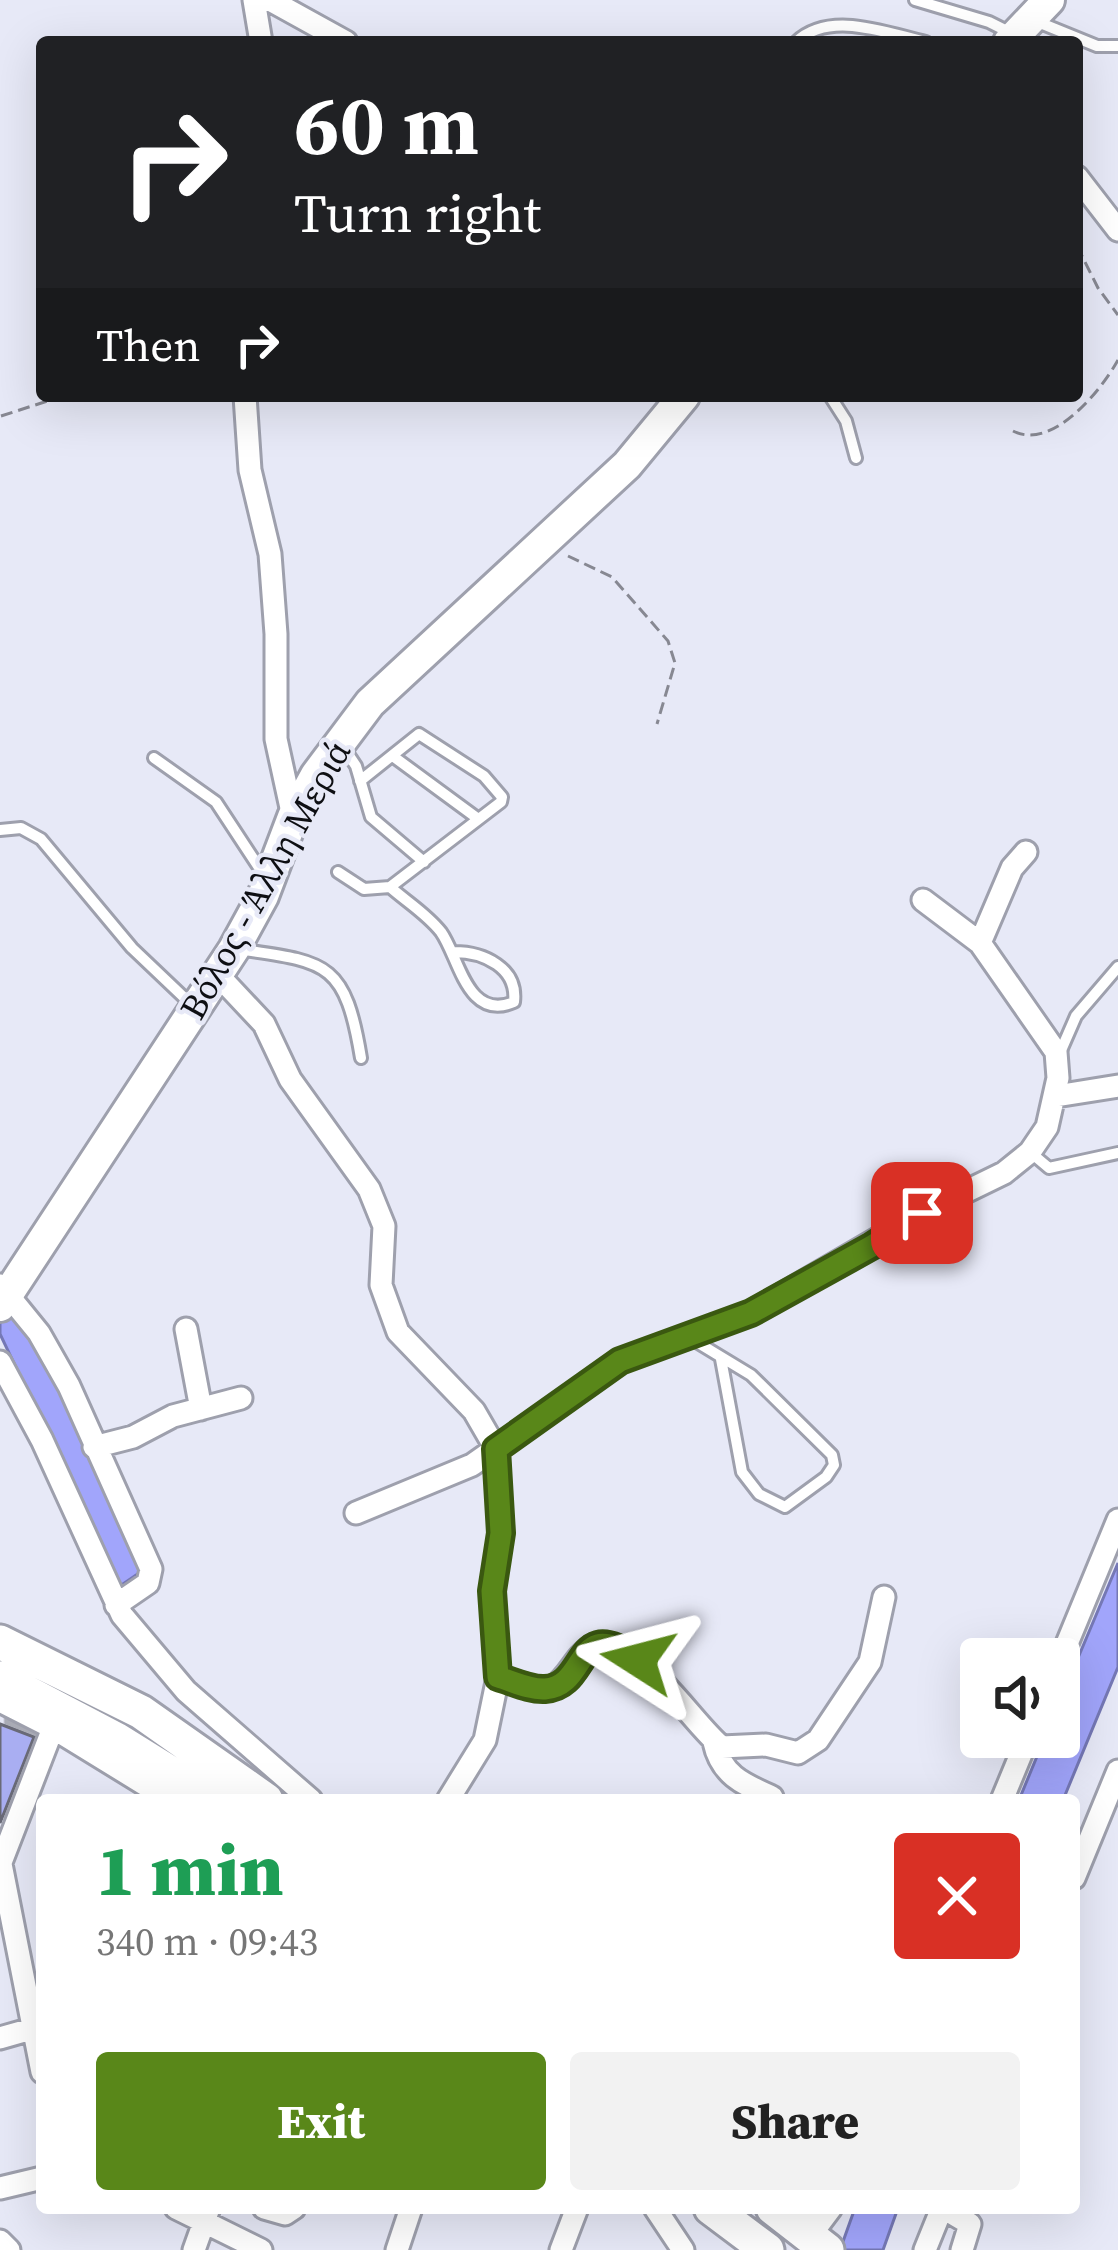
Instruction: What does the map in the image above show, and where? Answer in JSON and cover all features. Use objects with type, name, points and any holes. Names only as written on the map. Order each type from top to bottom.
[{"type":"main road","name":"Βόλος - Άλλη Μεριά","points":[[3,1294],[226,962],[269,881],[293,817],[338,741],[385,688],[627,465],[679,402]]},
{"type":"main road","points":[[0,1642],[141,1712],[257,1794]]},
{"type":"main road","points":[[0,1678],[116,1739],[204,1794]]},
{"type":"main road","points":[[719,2214],[766,2250]]},
{"type":"street","points":[[254,0],[260,36]]},
{"type":"street","points":[[270,0],[335,36]]},
{"type":"street","points":[[1083,185],[1118,230]]},
{"type":"street","points":[[245,402],[250,470],[272,572],[276,739],[293,817]]},
{"type":"street","points":[[980,943],[1012,868],[1026,851]]},
{"type":"street","points":[[356,1513],[472,1465],[620,1361],[751,1313],[922,1213],[991,1180],[1030,1152],[1047,1127],[1056,1096],[1058,1058],[980,943],[923,900]]},
{"type":"street","points":[[226,962],[295,1087],[369,1189],[384,1226],[381,1285],[398,1332],[474,1411],[496,1449],[501,1533],[492,1591],[498,1677],[485,1740],[452,1794]]},
{"type":"street","points":[[1056,1096],[1118,1086]]},
{"type":"street","points":[[3,1294],[39,1333],[69,1386],[152,1571],[148,1583],[116,1605]]},
{"type":"street","points":[[186,1329],[201,1409]]},
{"type":"street","points":[[0,1362],[42,1440],[116,1605],[186,1691],[304,1794]]},
{"type":"street","points":[[94,1447],[241,1398]]},
{"type":"street","points":[[1069,1638],[1118,1520]]},
{"type":"street","points":[[714,1742],[730,1749],[758,1744],[793,1754],[811,1747],[870,1662],[884,1597]]},
{"type":"street","points":[[498,1677],[552,1688],[592,1646],[621,1648],[670,1688],[714,1742],[722,1768],[766,1794]]},
{"type":"street","points":[[0,1701],[160,1794]]},
{"type":"street","points":[[36,2018],[0,1864],[53,1728]]},
{"type":"street","points":[[1004,1794],[1019,1758]]},
{"type":"street","points":[[1080,1864],[1118,1772]]},
{"type":"street","points":[[0,2038],[36,2028]]},
{"type":"street","points":[[0,2188],[36,2179]]},
{"type":"street","points":[[398,2250],[409,2214]]},
{"type":"street","points":[[561,2250],[575,2214]]},
{"type":"street","points":[[659,2214],[682,2250]]},
{"type":"street","points":[[925,2250],[940,2214]]},
{"type":"street","points":[[952,2214],[970,2224],[962,2250]]},
{"type":"street","points":[[194,2250],[206,2215],[261,2250]]},
{"type":"street","points":[[0,2241],[9,2250]]},
{"type":"lane","points":[[915,0],[989,22],[1025,24],[1064,36]]},
{"type":"lane","points":[[802,36],[834,24],[895,36]]},
{"type":"lane","points":[[1083,42],[1118,46]]},
{"type":"lane","points":[[834,402],[846,421],[856,458]]},
{"type":"lane","points":[[338,872],[364,889],[390,887],[502,802],[484,776],[419,734],[360,781]]},
{"type":"lane","points":[[338,741],[350,754],[371,818],[424,862]]},
{"type":"lane","points":[[394,757],[477,818]]},
{"type":"lane","points":[[154,758],[216,802],[269,881]]},
{"type":"lane","points":[[0,830],[14,826],[41,839],[131,948],[196,1010]]},
{"type":"lane","points":[[390,887],[437,927],[472,992],[500,1005],[514,1002],[514,987],[496,962],[479,954],[454,952]]},
{"type":"lane","points":[[226,962],[289,955],[336,978],[349,1002],[361,1058]]},
{"type":"lane","points":[[1058,1058],[1076,1016],[1118,967]]},
{"type":"lane","points":[[1030,1152],[1048,1168],[1118,1153]]},
{"type":"lane","points":[[688,1336],[751,1376],[832,1455],[834,1465],[826,1477],[785,1507],[759,1494],[742,1472],[721,1359]]},
{"type":"path","points":[[1083,259],[1118,315]]},
{"type":"path","points":[[1083,401],[1118,360]]},
{"type":"path","points":[[1,416],[44,402]]},
{"type":"path","points":[[1012,431],[1024,437],[1041,436],[1082,402]]},
{"type":"path","points":[[548,539],[580,564],[612,578],[668,641],[675,663],[657,724]]},
{"type":"water","points":[[0,1293],[23,1316],[145,1569],[120,1586],[0,1334]]},
{"type":"water","points":[[1118,1563],[1118,1667],[1065,1794],[1021,1794],[1036,1758],[1080,1758],[1080,1653]]},
{"type":"water","points":[[853,2214],[896,2214],[883,2250],[840,2250]]},
{"type":"building","points":[[0,1724],[34,1737],[0,1823]]},
{"type":"route","points":[[638,1660],[602,1643],[587,1650],[552,1688],[498,1677],[492,1591],[501,1533],[496,1449],[620,1361],[751,1313],[922,1213]]}]
